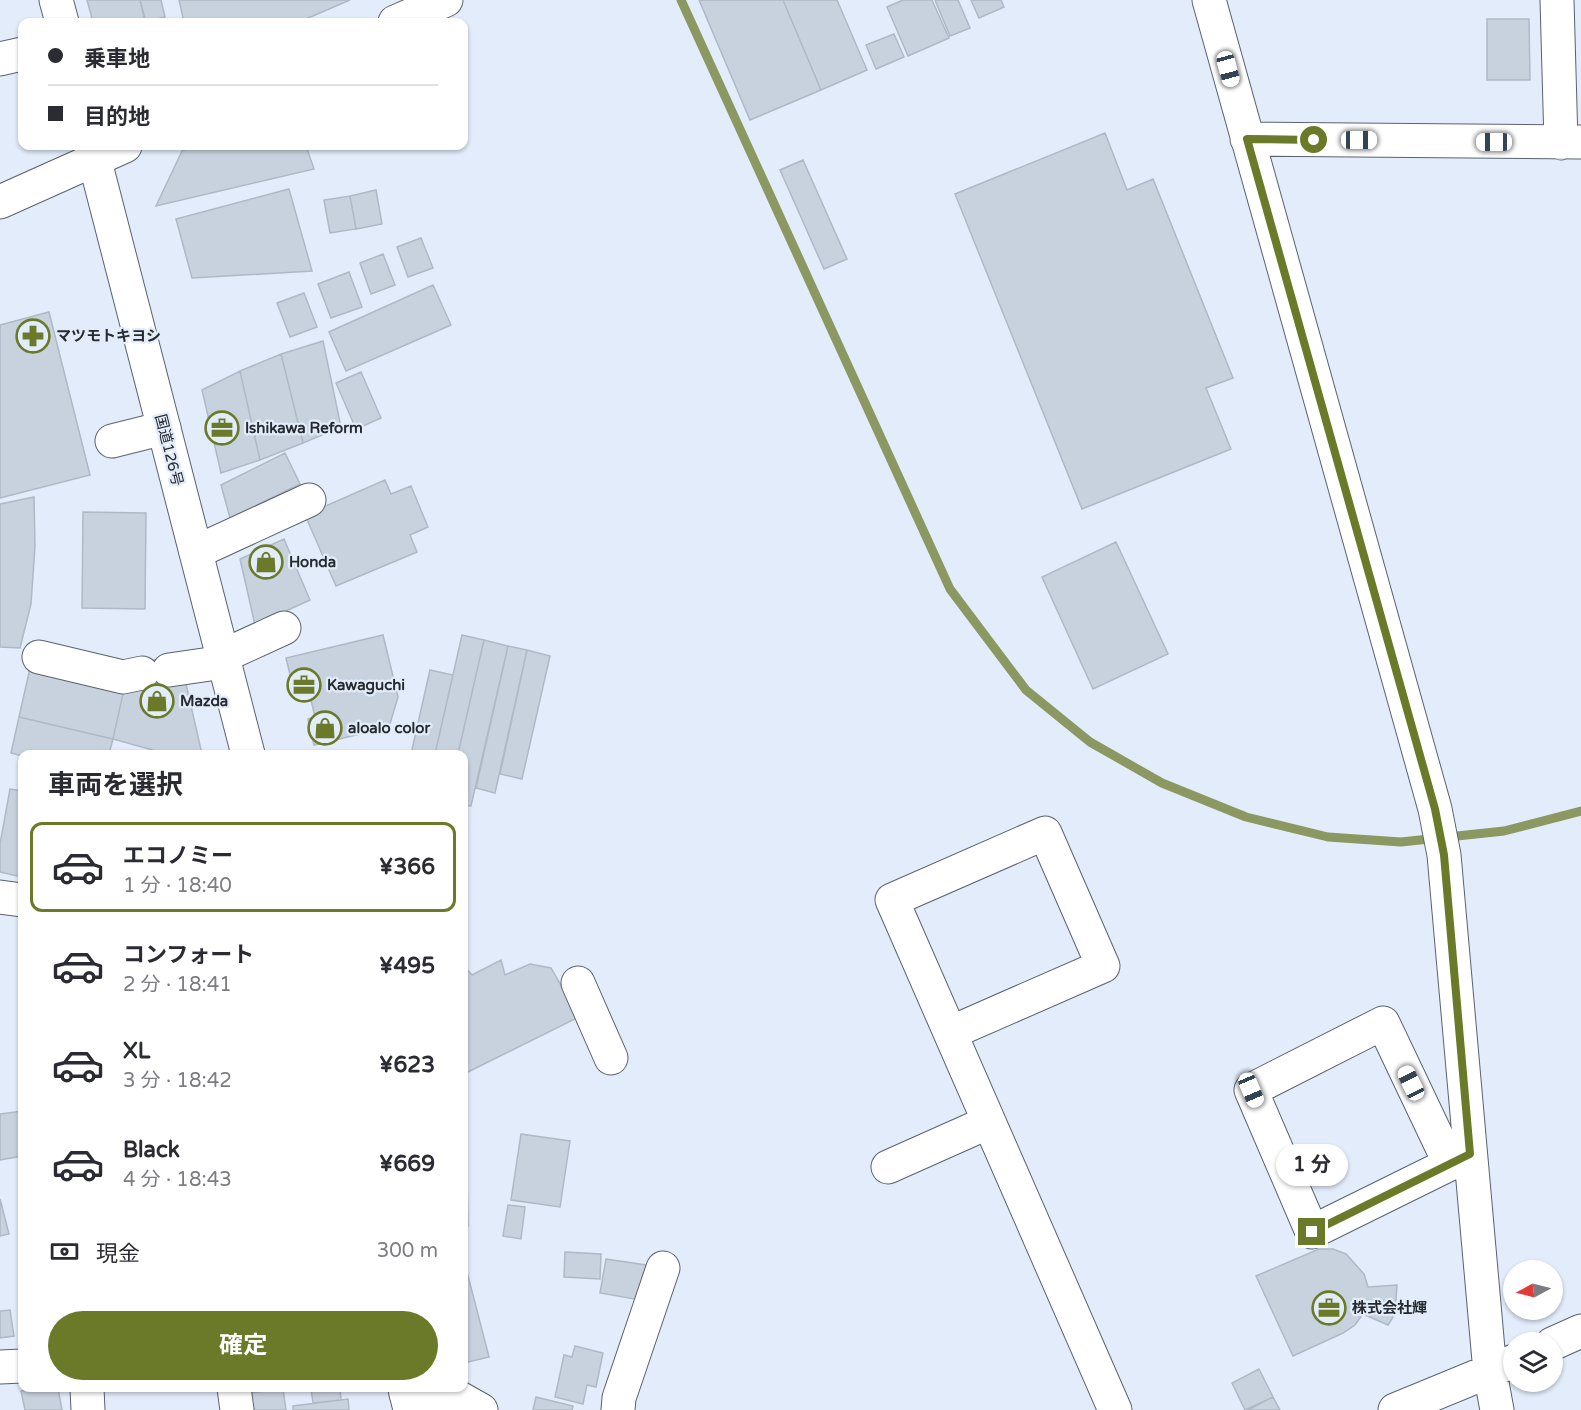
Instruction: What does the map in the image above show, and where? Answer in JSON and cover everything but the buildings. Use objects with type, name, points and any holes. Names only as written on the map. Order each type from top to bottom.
[{"type":"main road","points":[[56,0],[61,18]]},
{"type":"main road","points":[[404,18],[446,0]]},
{"type":"main road","points":[[1209,0],[1435,809],[1444,855],[1460,1159],[1502,1367],[1497,1410]]},
{"type":"main road","points":[[1247,139],[1571,142],[1557,0]]},
{"type":"main road","points":[[0,59],[18,55]]},
{"type":"main road","points":[[0,202],[93,152]]},
{"type":"main road","name":"国道126号","points":[[93,152],[247,750]]},
{"type":"main road","points":[[112,441],[164,428]]},
{"type":"main road","points":[[196,552],[309,500]]},
{"type":"main road","points":[[39,657],[123,677],[223,659],[284,628]]},
{"type":"main road","points":[[951,1033],[1103,966],[1045,833],[892,900],[1115,1410]]},
{"type":"main road","points":[[0,897],[18,899]]},
{"type":"main road","points":[[578,983],[611,1058]]},
{"type":"main road","points":[[1383,1023],[1460,1159],[1312,1232],[1251,1090],[1383,1023]]},
{"type":"main road","points":[[888,1167],[989,1122]]},
{"type":"main road","points":[[618,1410],[619,1398],[663,1268]]},
{"type":"main road","points":[[1563,1339],[1581,1331]]},
{"type":"main road","points":[[0,1367],[18,1366]]},
{"type":"main road","points":[[1395,1410],[1502,1367]]},
{"type":"main road","points":[[87,1392],[88,1410]]},
{"type":"main road","points":[[235,1392],[237,1410]]},
{"type":"main road","points":[[407,1397],[458,1397],[481,1410]]},
{"type":"waterway","points":[[681,0],[950,589],[1026,690],[1090,742],[1162,783],[1246,817],[1328,837],[1401,842],[1504,831],[1581,811]]},
{"type":"place","name":"マツモトキヨシ","points":[[33,336]]},
{"type":"place","name":"Ishikawa Reform","points":[[222,428]]},
{"type":"place","name":"Honda","points":[[266,562]]},
{"type":"place","name":"Kawaguchi","points":[[304,685]]},
{"type":"place","name":"Mazda","points":[[157,701]]},
{"type":"place","name":"aloalo color","points":[[325,728]]},
{"type":"place","name":"株式会社輝","points":[[1329,1308]]},
{"type":"route","points":[[1312,1232],[1470,1154],[1444,855],[1435,809],[1247,139],[1314,140]]}]
